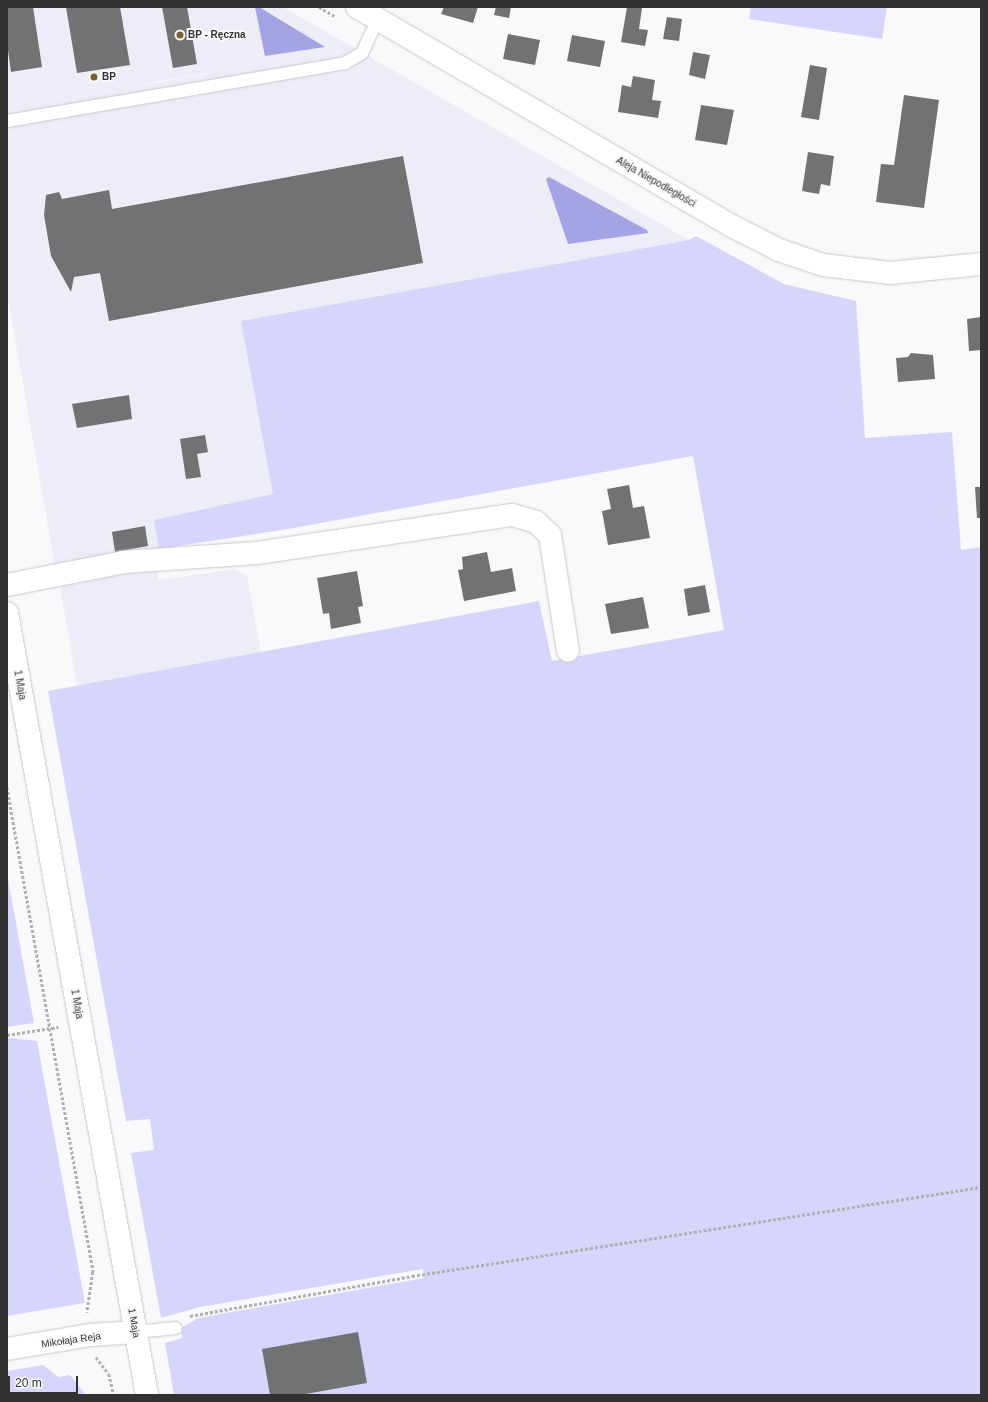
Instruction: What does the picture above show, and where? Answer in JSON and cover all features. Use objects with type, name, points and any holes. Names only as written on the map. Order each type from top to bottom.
[{"type":"street","name":"Aleja Niepodległości","points":[[357,7],[732,226],[779,250],[823,264],[851,270],[890,273],[981,264]]},
{"type":"street","points":[[7,585],[124,562],[257,553],[512,515],[536,522],[550,535],[568,651]]},
{"type":"street","name":"1 Maja","points":[[7,613],[147,1395]]},
{"type":"street","name":"Mikołaja Reja","points":[[7,1350],[91,1335],[136,1332]]},
{"type":"lane","points":[[7,121],[345,64],[362,53],[378,19]]},
{"type":"lane","points":[[136,1332],[176,1328]]},
{"type":"path","points":[[7,787],[93,1272],[87,1316],[96,1358],[110,1374],[114,1395]]},
{"type":"path","points":[[7,1035],[34,1030]]},
{"type":"path","points":[[176,1328],[184,1318],[196,1314],[396,1279],[981,1186]]},
{"type":"shaded area","points":[[7,7],[283,7],[689,240],[375,297],[273,495],[159,549],[55,566],[7,293]],"holes":[[[243,67],[177,79],[108,90]]]},
{"type":"shaded area","points":[[751,7],[887,7],[882,39],[749,19]]},
{"type":"shaded area","points":[[696,236],[784,284],[856,301],[865,438],[952,432],[961,550],[981,547],[981,1395],[174,1395],[165,1343],[182,1338],[181,1328],[198,1318],[424,1278],[423,1269],[200,1307],[161,1318],[131,1153],[154,1150],[150,1119],[126,1121],[48,691],[539,601],[552,661],[724,630],[693,456],[282,530],[159,549],[154,520],[273,494],[241,321],[689,240]]},
{"type":"shaded area","points":[[155,563],[159,580],[235,569],[247,576],[261,652],[77,686],[59,580]]},
{"type":"shaded area","points":[[7,873],[34,1023],[7,1027]]},
{"type":"shaded area","points":[[11,1038],[37,1041],[85,1303],[7,1316],[7,1039]]},
{"type":"shaded area","points":[[43,1365],[58,1377],[70,1375],[86,1395],[7,1395],[7,1371]]},
{"type":"water","points":[[255,7],[259,7],[325,47],[265,56]]},
{"type":"water","points":[[549,177],[647,230],[648,233],[568,244],[546,179]]},
{"type":"building","points":[[7,7],[33,7],[42,67],[11,72],[7,43]]},
{"type":"building","points":[[66,7],[120,7],[130,65],[77,73]]},
{"type":"building","name":"BP - Ręczna","points":[[162,7],[187,7],[197,64],[173,68]]},
{"type":"building","points":[[444,7],[478,7],[473,23],[441,14]]},
{"type":"building","points":[[496,7],[511,7],[509,18],[494,15]]},
{"type":"building","points":[[627,7],[642,8],[639,29],[648,30],[645,46],[621,42]]},
{"type":"building","points":[[667,17],[682,19],[679,41],[663,39]]},
{"type":"building","points":[[508,34],[540,40],[535,65],[503,59]]},
{"type":"building","points":[[572,35],[605,41],[600,67],[567,61]]},
{"type":"building","points":[[693,52],[710,55],[705,79],[689,75]]},
{"type":"building","points":[[810,65],[827,68],[819,120],[801,117]]},
{"type":"building","points":[[633,76],[655,80],[652,100],[661,101],[658,118],[618,112],[622,85],[631,87]]},
{"type":"building","points":[[904,95],[939,100],[924,208],[876,202],[881,164],[894,165]]},
{"type":"building","points":[[701,105],[734,110],[727,145],[695,140]]},
{"type":"building","points":[[808,152],[834,156],[830,186],[821,184],[819,194],[802,191]]},
{"type":"building","points":[[403,156],[423,263],[109,321],[100,273],[74,277],[71,292],[51,256],[44,215],[46,195],[59,192],[62,199],[109,190],[112,209]]},
{"type":"building","points":[[981,317],[981,350],[969,351],[967,319]]},
{"type":"building","points":[[911,353],[933,355],[935,379],[898,382],[896,358],[908,357]]},
{"type":"building","points":[[129,395],[132,419],[77,428],[72,404]]},
{"type":"building","points":[[205,435],[208,452],[197,454],[201,477],[186,479],[180,439]]},
{"type":"building","points":[[629,485],[633,508],[644,506],[650,538],[608,545],[602,511],[611,509],[607,489]]},
{"type":"building","points":[[975,487],[981,487],[981,518],[977,518]]},
{"type":"building","points":[[145,526],[148,546],[115,552],[112,532]]},
{"type":"building","points":[[487,552],[491,572],[512,568],[516,591],[464,601],[458,570],[463,569],[462,557]]},
{"type":"building","points":[[357,571],[363,606],[358,607],[361,623],[331,629],[329,613],[323,614],[317,578]]},
{"type":"building","points":[[705,585],[710,612],[688,616],[684,589]]},
{"type":"building","points":[[643,597],[649,628],[611,634],[605,604]]},
{"type":"building","points":[[358,1332],[367,1383],[300,1395],[270,1395],[262,1349]]},
{"type":"place","name":"BP - Ręczna","points":[[180,35]]},
{"type":"place","name":"BP","points":[[94,77]]}]
